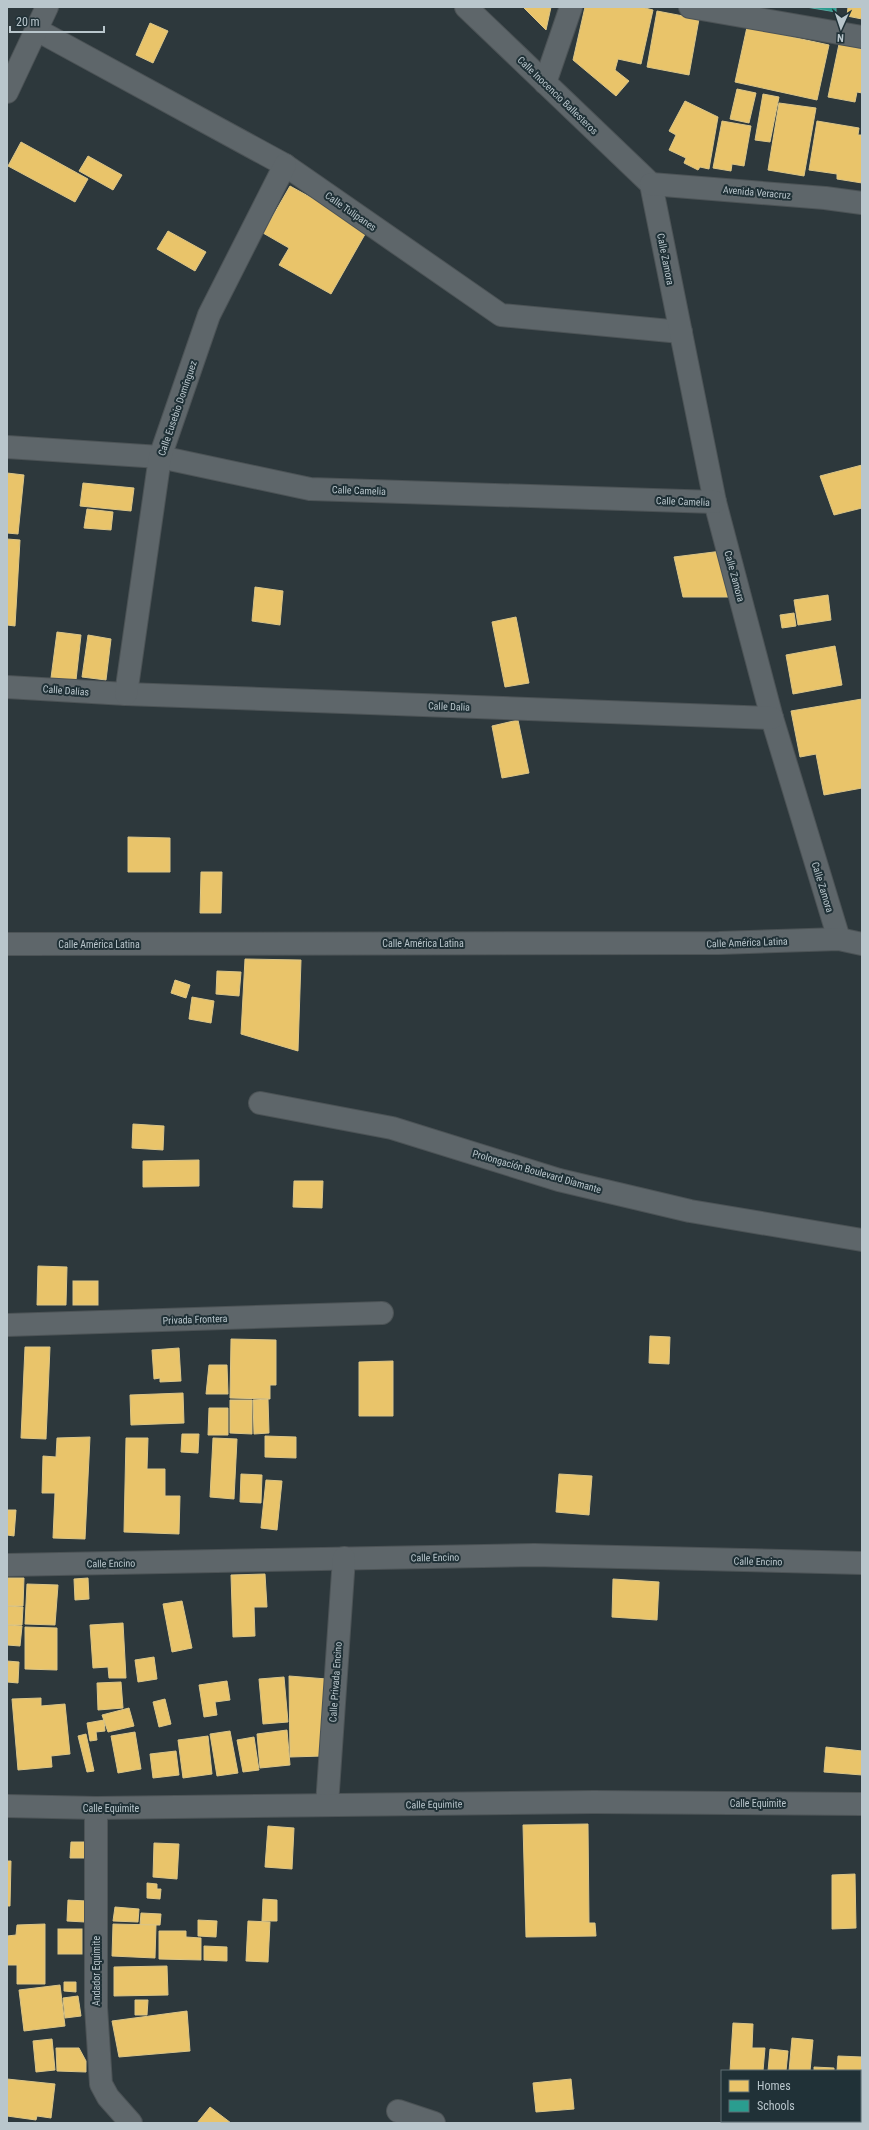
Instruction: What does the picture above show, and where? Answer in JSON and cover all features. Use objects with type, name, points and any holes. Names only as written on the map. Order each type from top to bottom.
[{"type":"street","points":[[10,87],[47,7]]},
{"type":"street","name":"Calle Inocencio Ballesteros","points":[[466,7],[651,184]]},
{"type":"street","points":[[545,83],[571,7]]},
{"type":"street","points":[[690,7],[862,37]]},
{"type":"street","name":"Calle Tulipanes","points":[[37,30],[285,165],[500,315],[681,332]]},
{"type":"street","name":"Calle Eusebio Domínguez","points":[[126,694],[160,456],[209,315],[285,165]]},
{"type":"street","name":"Avenida Veracruz","points":[[651,184],[825,198],[862,203]]},
{"type":"street","name":"Calle Zamora","points":[[651,184],[715,502],[772,718],[839,939]]},
{"type":"street","name":"Calle Camelia","points":[[7,447],[160,456],[310,489],[715,502]]},
{"type":"street","name":"Calle Dalias","points":[[7,687],[126,694]]},
{"type":"street","name":"Calle Dalia","points":[[126,694],[772,718]]},
{"type":"street","points":[[839,939],[862,944]]},
{"type":"street","name":"Calle América Latina","points":[[7,944],[719,943],[839,939]]},
{"type":"street","name":"Prolongación Boulevard Diamante","points":[[260,1103],[392,1128],[559,1180],[690,1211],[862,1240]]},
{"type":"street","name":"Privada Frontera","points":[[7,1325],[382,1313]]},
{"type":"street","name":"Calle Encino","points":[[7,1565],[344,1558],[534,1556],[862,1563]]},
{"type":"street","name":"Calle Privada Encino","points":[[327,1805],[344,1558]]},
{"type":"street","name":"Calle Equimite","points":[[7,1806],[96,1808],[594,1802],[862,1804]]},
{"type":"street","name":"Andador Equimite","points":[[96,1808],[96,2007],[101,2084],[108,2097],[131,2123]]},
{"type":"street","points":[[398,2111],[434,2123]]},
{"type":"building: Homes","points":[[523,7],[551,7],[546,30]]},
{"type":"building: Homes","points":[[585,7],[641,7],[653,10],[641,64],[618,59],[615,70],[629,81],[616,96],[573,60]]},
{"type":"building: Homes","points":[[848,7],[862,7],[862,19],[847,16]]},
{"type":"building: Homes","points":[[657,11],[699,19],[689,75],[647,67]]},
{"type":"building: Homes","points":[[150,23],[168,31],[153,63],[136,55]]},
{"type":"building: Homes","points":[[747,27],[829,45],[817,100],[735,82]]},
{"type":"building: Homes","points":[[839,44],[862,49],[862,93],[857,92],[855,102],[828,97]]},
{"type":"building: Homes","points":[[737,89],[756,93],[749,123],[730,119]]},
{"type":"building: Homes","points":[[763,94],[779,97],[770,142],[755,140]]},
{"type":"building: Homes","points":[[685,101],[718,117],[709,169],[700,167],[698,170],[684,163],[686,158],[669,150],[676,135],[669,131]]},
{"type":"building: Homes","points":[[779,103],[816,108],[804,176],[768,170]]},
{"type":"building: Homes","points":[[722,121],[751,126],[744,166],[732,164],[731,171],[713,168]]},
{"type":"building: Homes","points":[[817,121],[859,128],[858,135],[862,135],[862,183],[837,179],[837,174],[809,170]]},
{"type":"building: Homes","points":[[21,142],[88,179],[75,202],[8,166]]},
{"type":"building: Homes","points":[[88,156],[122,175],[113,190],[79,171]]},
{"type":"building: Homes","points":[[290,186],[368,229],[331,294],[279,265],[289,248],[263,233]]},
{"type":"building: Homes","points":[[168,231],[206,252],[195,271],[157,249]]},
{"type":"building: Homes","points":[[862,465],[862,508],[834,515],[820,476]]},
{"type":"building: Homes","points":[[7,473],[24,475],[18,534],[7,533]]},
{"type":"building: Homes","points":[[83,483],[134,488],[131,511],[80,506]]},
{"type":"building: Homes","points":[[87,509],[113,512],[111,530],[84,528]]},
{"type":"building: Homes","points":[[7,539],[20,540],[15,626],[7,625]]},
{"type":"building: Homes","points":[[722,551],[733,597],[683,597],[674,557]]},
{"type":"building: Homes","points":[[255,587],[283,591],[280,625],[252,621]]},
{"type":"building: Homes","points":[[828,595],[831,620],[798,625],[794,600]]},
{"type":"building: Homes","points":[[794,613],[796,626],[782,628],[780,615]]},
{"type":"building: Homes","points":[[516,617],[529,683],[505,687],[492,622]]},
{"type":"building: Homes","points":[[57,632],[81,635],[76,680],[51,678]]},
{"type":"building: Homes","points":[[88,635],[111,639],[106,680],[82,677]]},
{"type":"building: Homes","points":[[835,646],[842,685],[793,694],[786,655]]},
{"type":"building: Homes","points":[[862,699],[862,788],[824,795],[816,754],[800,757],[791,711]]},
{"type":"building: Homes","points":[[518,720],[529,773],[502,778],[492,726]]},
{"type":"building: Homes","points":[[128,837],[170,838],[170,872],[128,872]]},
{"type":"building: Homes","points":[[201,872],[222,872],[221,913],[200,913]]},
{"type":"building: Homes","points":[[245,959],[301,960],[298,1051],[241,1034]]},
{"type":"building: Homes","points":[[217,971],[241,972],[239,996],[216,994]]},
{"type":"building: Homes","points":[[175,980],[190,985],[186,998],[171,993]]},
{"type":"building: Homes","points":[[192,997],[214,1001],[211,1023],[189,1019]]},
{"type":"building: Homes","points":[[133,1124],[164,1126],[163,1150],[132,1148]]},
{"type":"building: Homes","points":[[199,1160],[199,1186],[143,1187],[143,1161]]},
{"type":"building: Homes","points":[[294,1181],[323,1181],[322,1208],[293,1207]]},
{"type":"building: Homes","points":[[38,1266],[67,1267],[66,1305],[37,1305]]},
{"type":"building: Homes","points":[[73,1281],[98,1281],[98,1305],[73,1305]]},
{"type":"building: Homes","points":[[650,1336],[670,1337],[669,1364],[649,1363]]},
{"type":"building: Homes","points":[[231,1339],[276,1340],[276,1385],[270,1385],[270,1399],[230,1398]]},
{"type":"building: Homes","points":[[25,1347],[50,1347],[46,1439],[21,1438]]},
{"type":"building: Homes","points":[[179,1348],[181,1381],[160,1382],[160,1378],[154,1379],[152,1350]]},
{"type":"building: Homes","points":[[393,1361],[393,1416],[359,1416],[359,1362]]},
{"type":"building: Homes","points":[[209,1365],[227,1365],[228,1394],[206,1394]]},
{"type":"building: Homes","points":[[183,1393],[184,1423],[131,1425],[130,1395]]},
{"type":"building: Homes","points":[[268,1399],[269,1433],[254,1434],[253,1400]]},
{"type":"building: Homes","points":[[230,1400],[252,1400],[252,1434],[230,1433]]},
{"type":"building: Homes","points":[[209,1408],[228,1408],[228,1435],[208,1435]]},
{"type":"building: Homes","points":[[182,1434],[199,1434],[198,1453],[181,1452]]},
{"type":"building: Homes","points":[[265,1436],[296,1437],[296,1458],[265,1457]]},
{"type":"building: Homes","points":[[90,1437],[85,1539],[53,1538],[55,1493],[42,1493],[43,1456],[56,1457],[57,1438]]},
{"type":"building: Homes","points":[[126,1438],[148,1438],[147,1469],[165,1469],[165,1496],[180,1496],[179,1534],[124,1532]]},
{"type":"building: Homes","points":[[213,1438],[237,1439],[234,1499],[210,1497]]},
{"type":"building: Homes","points":[[241,1474],[262,1475],[261,1503],[240,1502]]},
{"type":"building: Homes","points":[[559,1474],[592,1476],[589,1515],[556,1512]]},
{"type":"building: Homes","points":[[266,1480],[282,1481],[277,1530],[261,1528]]},
{"type":"building: Homes","points":[[7,1510],[16,1510],[14,1536],[7,1535]]},
{"type":"building: Homes","points":[[265,1574],[267,1607],[254,1607],[255,1636],[233,1637],[231,1575]]},
{"type":"building: Homes","points":[[7,1578],[24,1578],[23,1606],[7,1606]]},
{"type":"building: Homes","points":[[88,1578],[89,1599],[75,1600],[74,1579]]},
{"type":"building: Homes","points":[[613,1579],[659,1582],[657,1620],[612,1617]]},
{"type":"building: Homes","points":[[27,1584],[58,1585],[55,1625],[25,1624]]},
{"type":"building: Homes","points":[[182,1601],[192,1648],[172,1652],[163,1604]]},
{"type":"building: Homes","points":[[7,1606],[23,1607],[22,1625],[7,1625]]},
{"type":"building: Homes","points":[[123,1623],[126,1678],[109,1678],[108,1667],[93,1668],[90,1625]]},
{"type":"building: Homes","points":[[7,1625],[22,1626],[20,1646],[7,1645]]},
{"type":"building: Homes","points":[[25,1627],[57,1628],[57,1670],[25,1669]]},
{"type":"building: Homes","points":[[154,1657],[157,1679],[138,1682],[135,1660]]},
{"type":"building: Homes","points":[[7,1661],[19,1662],[18,1683],[7,1682]]},
{"type":"building: Homes","points":[[289,1676],[327,1679],[323,1756],[290,1757]]},
{"type":"building: Homes","points":[[284,1677],[288,1722],[263,1724],[259,1679]]},
{"type":"building: Homes","points":[[227,1681],[230,1700],[215,1702],[217,1715],[204,1717],[199,1685]]},
{"type":"building: Homes","points":[[121,1682],[123,1708],[98,1710],[97,1683]]},
{"type":"building: Homes","points":[[41,1698],[41,1706],[65,1704],[70,1754],[51,1756],[52,1767],[18,1770],[12,1699]]},
{"type":"building: Homes","points":[[165,1699],[171,1724],[159,1727],[153,1702]]},
{"type":"building: Homes","points":[[129,1708],[134,1726],[108,1732],[102,1715]]},
{"type":"building: Homes","points":[[104,1720],[105,1731],[96,1732],[97,1740],[90,1741],[87,1723]]},
{"type":"building: Homes","points":[[287,1730],[290,1765],[260,1768],[257,1734]]},
{"type":"building: Homes","points":[[230,1731],[238,1773],[217,1776],[210,1734]]},
{"type":"building: Homes","points":[[135,1732],[141,1769],[118,1773],[111,1736]]},
{"type":"building: Homes","points":[[86,1734],[94,1771],[87,1772],[78,1736]]},
{"type":"building: Homes","points":[[208,1736],[212,1774],[183,1778],[178,1740]]},
{"type":"building: Homes","points":[[254,1737],[259,1770],[243,1772],[237,1740]]},
{"type":"building: Homes","points":[[826,1747],[862,1751],[862,1775],[824,1772]]},
{"type":"building: Homes","points":[[176,1751],[179,1775],[153,1778],[150,1754]]},
{"type":"building: Homes","points":[[588,1824],[589,1923],[595,1923],[596,1936],[526,1937],[523,1825]]},
{"type":"building: Homes","points":[[268,1826],[294,1828],[292,1869],[265,1867]]},
{"type":"building: Homes","points":[[71,1842],[87,1842],[87,1858],[70,1858]]},
{"type":"building: Homes","points":[[154,1843],[179,1844],[177,1879],[153,1877]]},
{"type":"building: Homes","points":[[7,1861],[11,1861],[10,1906],[7,1906]]},
{"type":"building: Homes","points":[[855,1874],[856,1928],[832,1929],[832,1875]]},
{"type":"building: Homes","points":[[147,1883],[157,1884],[157,1889],[161,1889],[160,1899],[147,1898]]},
{"type":"building: Homes","points":[[263,1899],[277,1900],[277,1921],[262,1921]]},
{"type":"building: Homes","points":[[68,1900],[86,1901],[85,1922],[67,1921]]},
{"type":"building: Homes","points":[[115,1907],[139,1909],[138,1922],[113,1921]]},
{"type":"building: Homes","points":[[141,1913],[161,1914],[160,1925],[140,1925]]},
{"type":"building: Homes","points":[[198,1920],[217,1921],[216,1937],[198,1936]]},
{"type":"building: Homes","points":[[248,1921],[270,1922],[268,1962],[246,1961]]},
{"type":"building: Homes","points":[[45,1924],[45,1984],[17,1984],[17,1965],[7,1965],[7,1936],[16,1935],[17,1925]]},
{"type":"building: Homes","points":[[113,1924],[156,1925],[155,1958],[112,1956]]},
{"type":"building: Homes","points":[[58,1929],[82,1929],[82,1954],[58,1954]]},
{"type":"building: Homes","points":[[159,1931],[186,1931],[186,1937],[201,1938],[201,1960],[159,1959]]},
{"type":"building: Homes","points":[[204,1946],[227,1947],[227,1961],[204,1960]]},
{"type":"building: Homes","points":[[167,1966],[168,1995],[114,1996],[114,1967]]},
{"type":"building: Homes","points":[[64,1982],[76,1982],[76,1992],[64,1991]]},
{"type":"building: Homes","points":[[60,1985],[65,2026],[24,2031],[19,1990]]},
{"type":"building: Homes","points":[[78,1996],[81,2016],[65,2018],[63,1998]]},
{"type":"building: Homes","points":[[135,2000],[148,2000],[147,2015],[135,2015]]},
{"type":"building: Homes","points":[[187,2011],[190,2051],[119,2057],[112,2021]]},
{"type":"building: Homes","points":[[733,2023],[753,2024],[752,2048],[765,2048],[763,2070],[730,2070]]},
{"type":"building: Homes","points":[[792,2038],[813,2040],[810,2070],[789,2070]]},
{"type":"building: Homes","points":[[52,2039],[55,2070],[36,2072],[33,2041]]},
{"type":"building: Homes","points":[[56,2048],[79,2048],[86,2061],[86,2072],[57,2071]]},
{"type":"building: Homes","points":[[770,2049],[788,2051],[786,2070],[768,2070]]},
{"type":"building: Homes","points":[[838,2056],[862,2057],[861,2077],[861,2070],[837,2070]]},
{"type":"building: Homes","points":[[814,2067],[834,2068],[834,2070],[814,2070]]},
{"type":"building: Homes","points":[[7,2079],[55,2084],[51,2118],[37,2116],[36,2120],[7,2116]]},
{"type":"building: Homes","points":[[571,2079],[574,2109],[536,2112],[533,2083]]},
{"type":"building: Homes","points":[[210,2107],[231,2123],[197,2123]]},
{"type":"building: Schools","points":[[806,7],[836,7],[836,12]]}]
